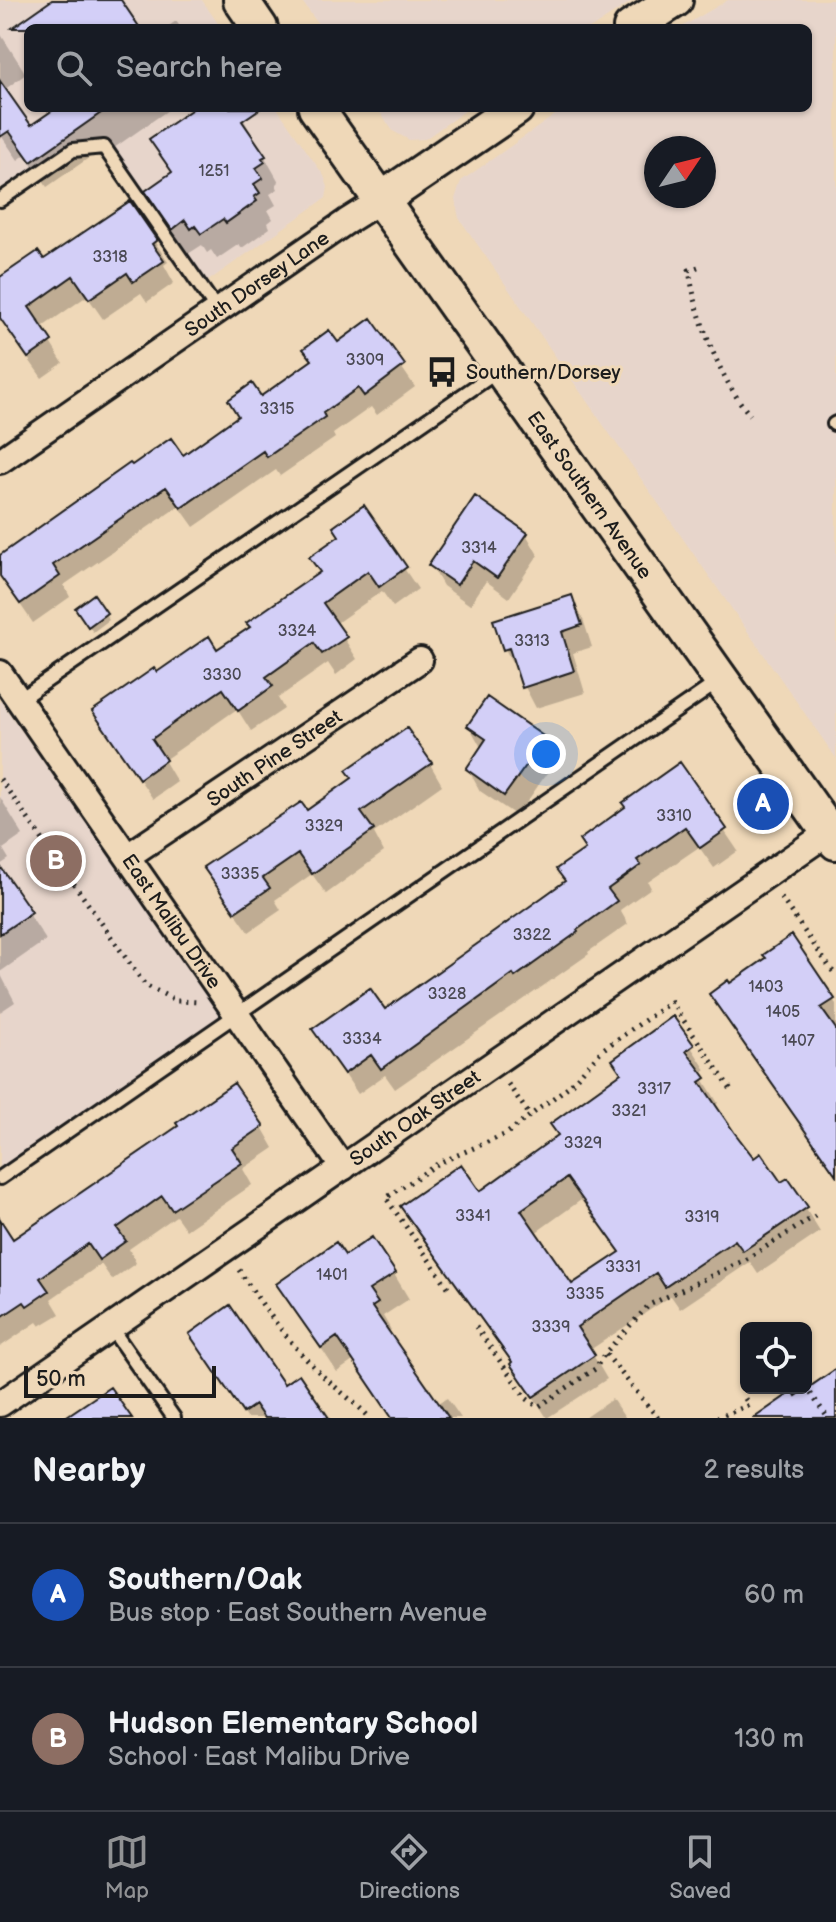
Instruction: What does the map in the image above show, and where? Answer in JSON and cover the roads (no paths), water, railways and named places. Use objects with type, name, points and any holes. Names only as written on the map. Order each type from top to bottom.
[{"type":"main road","points":[[241,0],[257,24]]},
{"type":"main road","points":[[637,24],[675,0]]},
{"type":"main road","name":"East Southern Avenue","points":[[319,112],[833,837]]},
{"type":"main road","name":"South Dorsey Lane","points":[[381,200],[510,112]]},
{"type":"street","name":"South Dorsey Lane","points":[[0,461],[381,200]]},
{"type":"street","name":"South Pine Street","points":[[128,856],[420,660]]},
{"type":"street","name":"East Malibu Drive","points":[[0,673],[343,1168]]},
{"type":"street","name":"South Oak Street","points":[[0,1404],[833,837]]},
{"type":"lane","points":[[0,200],[73,150],[104,147],[217,310]]},
{"type":"lane","points":[[19,700],[500,369]]},
{"type":"lane","points":[[0,1178],[721,680]]},
{"type":"lane","points":[[111,1328],[174,1418]]},
{"type":"place","name":"Southern/Dorsey","points":[[442,372]]},
{"type":"place","name":"Southern/Oak","points":[[763,804]]},
{"type":"place","name":"Hudson Elementary School","points":[[56,861]]}]
